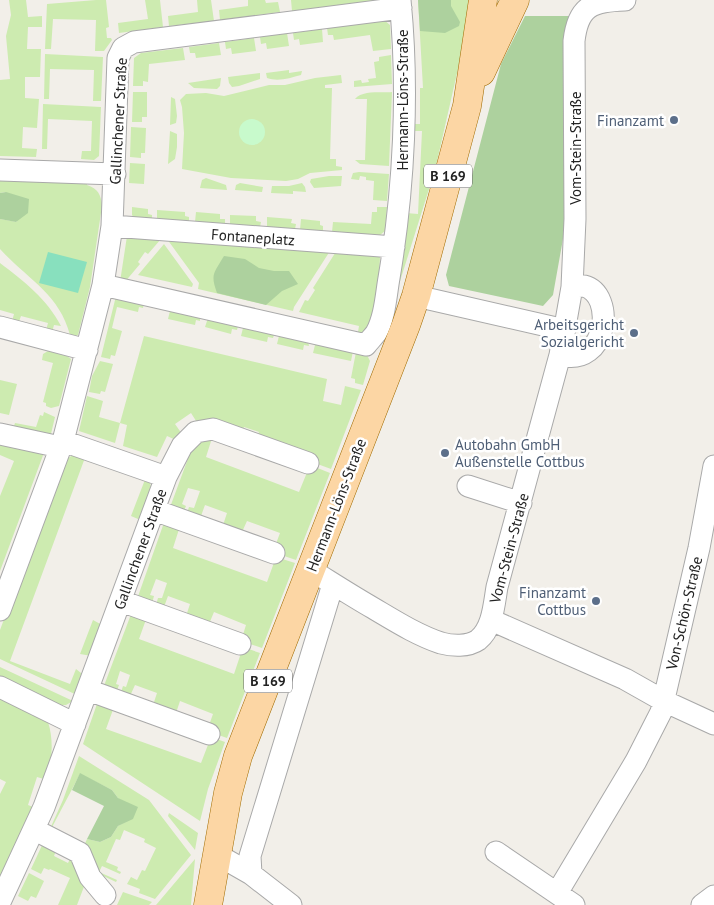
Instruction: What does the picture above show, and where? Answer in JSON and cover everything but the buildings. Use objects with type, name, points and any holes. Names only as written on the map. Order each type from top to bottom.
[{"type":"main road","name":"Hermann-Löns-Straße","points":[[208,905],[228,793],[238,756],[322,577],[416,296],[467,106],[483,0]]},
{"type":"main road","name":"Hermann-Löns-Straße","points":[[467,106],[488,53],[514,0]]},
{"type":"street","name":"Vom-Stein-Straße","points":[[322,577],[408,629],[440,643],[464,645],[477,640],[486,631],[491,620],[497,587],[560,355],[572,287],[575,219],[574,41],[576,28],[580,15],[589,7],[600,2],[625,0]]},
{"type":"street","name":"Gallinchener Straße","points":[[0,610],[62,444],[103,285],[112,226],[118,58],[123,48],[134,42],[401,4]]},
{"type":"street","name":"Hermann-Löns-Straße","points":[[103,285],[366,344],[376,333],[383,314],[394,247],[402,172],[404,88],[401,4]]},
{"type":"street","points":[[0,170],[115,174]]},
{"type":"street","name":"Fontaneplatz","points":[[112,226],[394,247]]},
{"type":"street","points":[[560,355],[568,358],[580,356],[594,346],[603,328],[601,305],[594,292],[584,286],[572,287]]},
{"type":"street","points":[[416,296],[564,330]]},
{"type":"street","points":[[0,327],[87,350]]},
{"type":"street","points":[[166,477],[182,446],[196,432],[213,429],[308,463]]},
{"type":"street","points":[[0,434],[62,444]]},
{"type":"street","name":"Gallinchener Straße","points":[[0,902],[35,830],[166,477],[62,444]]},
{"type":"street","name":"Von-Schön-Straße","points":[[664,701],[712,489],[714,466]]},
{"type":"street","points":[[472,480],[523,496]]},
{"type":"street","points":[[154,510],[274,553]]},
{"type":"street","points":[[251,874],[250,856],[322,577]]},
{"type":"street","points":[[121,601],[240,644]]},
{"type":"street","name":"Vom-Stein-Straße","points":[[491,620],[625,679],[664,701],[714,724]]},
{"type":"street","points":[[0,687],[75,724]]},
{"type":"street","points":[[88,690],[209,734]]},
{"type":"street","points":[[496,852],[565,899],[661,712],[664,701]]},
{"type":"street","points":[[35,830],[80,853],[90,877],[105,895]]},
{"type":"street","points":[[216,854],[251,874],[291,905]]},
{"type":"street","points":[[702,905],[714,896]]},
{"type":"green space","points":[[9,0],[26,0],[28,17],[42,16],[42,27],[28,27],[27,49],[41,49],[40,77],[25,77],[25,98],[39,99],[37,128],[23,127],[22,148],[37,149],[36,157],[0,156],[0,80],[10,79],[6,36],[11,15]]},
{"type":"green space","points":[[106,0],[109,27],[106,28],[107,38],[112,40],[104,51],[95,51],[96,20],[53,19],[51,49],[45,49],[47,4]]},
{"type":"green space","points":[[145,0],[160,0],[163,27],[119,33],[118,23],[148,19]]},
{"type":"green space","points":[[197,0],[211,0],[214,21],[169,26],[168,16],[198,12]]},
{"type":"green space","points":[[248,0],[265,0],[266,3],[278,2],[280,12],[220,20],[219,10],[248,6]]},
{"type":"green space","points":[[291,0],[383,0],[292,11]]},
{"type":"green space","points":[[418,0],[471,0],[458,69],[435,170],[390,313],[406,213],[418,214],[422,131],[409,131],[410,124],[420,124],[420,88],[423,88]]},
{"type":"green space","points":[[418,0],[451,0],[451,6],[460,22],[459,26],[445,33],[420,31]]},
{"type":"green space","points":[[525,16],[573,16],[566,222],[553,295],[543,306],[449,286],[446,275],[501,64]]},
{"type":"green space","points":[[384,20],[390,25],[391,49],[373,51],[370,35],[334,40],[333,35],[328,35],[327,28]]},
{"type":"green space","points":[[322,29],[323,42],[300,45],[299,39],[294,40],[293,33]]},
{"type":"green space","points":[[287,33],[289,46],[267,49],[266,43],[261,44],[260,37]]},
{"type":"green space","points":[[254,38],[256,51],[232,54],[231,48],[226,49],[225,42]]},
{"type":"green space","points":[[219,43],[221,55],[196,58],[195,53],[190,53],[189,47]]},
{"type":"green space","points":[[183,48],[185,60],[149,64],[148,82],[143,81],[143,86],[133,86],[134,58],[141,53]]},
{"type":"green space","points":[[45,54],[103,57],[101,101],[93,101],[94,70],[50,69],[49,99],[44,99]]},
{"type":"green space","points":[[391,55],[392,84],[354,87],[354,81],[361,80],[362,83],[369,82],[368,79],[376,78],[374,62],[379,61],[379,57]]},
{"type":"green space","points":[[289,70],[289,73],[302,71],[301,75],[280,80],[267,78],[266,73]]},
{"type":"green space","points":[[260,73],[260,79],[239,86],[232,87],[229,83],[228,77]]},
{"type":"green space","points":[[341,75],[342,83],[325,85],[325,88],[332,88],[330,159],[336,159],[336,166],[342,167],[342,170],[310,173],[298,179],[286,181],[231,178],[182,169],[184,133],[180,100],[186,94],[206,93],[224,96],[269,85],[285,85],[315,78]]},
{"type":"green space","points":[[221,78],[220,86],[217,89],[194,88],[188,83]]},
{"type":"green space","points":[[133,92],[147,92],[147,117],[142,117],[142,122],[132,122]]},
{"type":"green space","points":[[392,92],[389,166],[360,164],[355,160],[365,160],[367,99],[355,99],[367,93]]},
{"type":"green space","points":[[171,97],[175,99],[177,116],[176,123],[170,125]]},
{"type":"green space","points":[[43,104],[101,107],[99,156],[94,160],[81,159],[82,151],[91,151],[92,121],[48,119],[47,149],[42,149]]},
{"type":"green space","points":[[252,119],[261,123],[265,132],[261,141],[252,145],[243,141],[239,132],[243,123]]},
{"type":"green space","points":[[131,127],[146,128],[145,153],[141,153],[141,158],[130,157]]},
{"type":"green space","points":[[170,131],[177,134],[177,147],[175,159],[168,164]]},
{"type":"green space","points":[[130,163],[145,164],[144,184],[129,183]]},
{"type":"green space","points":[[353,173],[389,174],[387,201],[373,200],[374,181],[366,180],[366,177],[360,176],[359,180],[351,179]]},
{"type":"green space","points":[[342,176],[341,186],[314,188],[310,182],[311,179]]},
{"type":"green space","points":[[0,177],[87,180],[87,185],[94,188],[100,195],[102,206],[90,287],[78,335],[76,336],[70,335],[65,320],[50,297],[0,249],[0,219],[17,222],[6,192],[0,193]]},
{"type":"green space","points":[[206,178],[226,185],[227,190],[200,188],[202,180]]},
{"type":"green space","points":[[240,183],[263,187],[262,192],[235,190],[236,185]]},
{"type":"green space","points":[[302,183],[306,192],[293,191],[293,194],[271,193],[272,186],[289,186]]},
{"type":"green space","points":[[6,192],[29,199],[28,213],[16,222],[0,219],[0,193]]},
{"type":"green space","points":[[132,207],[148,209],[148,214],[152,215],[152,219],[134,218]]},
{"type":"green space","points":[[377,207],[387,207],[385,231],[380,235],[332,232],[333,222],[371,224],[372,212],[377,212]]},
{"type":"green space","points":[[157,210],[185,212],[185,216],[189,217],[189,222],[157,220]]},
{"type":"green space","points":[[196,212],[220,214],[220,219],[225,219],[225,224],[195,222]]},
{"type":"green space","points":[[230,215],[256,216],[256,221],[261,222],[260,227],[230,225]]},
{"type":"green space","points":[[267,217],[292,219],[291,223],[296,224],[295,229],[267,227]]},
{"type":"green space","points":[[301,219],[320,221],[323,231],[300,230]]},
{"type":"green space","points":[[127,236],[161,239],[148,254],[145,252],[138,262],[140,264],[124,283],[120,282]]},
{"type":"green space","points":[[167,239],[330,251],[293,311],[198,289],[199,283]]},
{"type":"green space","points":[[164,244],[193,284],[192,287],[138,275]]},
{"type":"green space","points":[[337,250],[380,256],[379,282],[370,328],[357,338],[359,326],[299,312],[305,300],[308,301],[315,290],[313,288]]},
{"type":"green space","points":[[48,252],[87,262],[78,293],[39,283]]},
{"type":"green space","points":[[224,256],[245,259],[259,268],[289,271],[298,284],[282,291],[266,305],[217,293],[214,274]]},
{"type":"green space","points":[[0,263],[34,291],[49,307],[61,326],[54,325],[51,336],[45,334],[48,323],[21,316],[17,327],[11,325],[14,314],[0,310]]},
{"type":"green space","points":[[116,296],[144,303],[143,308],[139,307],[138,312],[117,307],[112,328],[122,331],[115,356],[111,355],[110,359],[101,357]]},
{"type":"green space","points":[[170,311],[200,316],[200,321],[196,320],[195,325],[168,319]]},
{"type":"green space","points":[[208,318],[238,326],[237,330],[232,329],[231,334],[205,327]]},
{"type":"green space","points":[[243,328],[274,335],[273,338],[268,337],[267,342],[241,336]]},
{"type":"green space","points":[[144,336],[327,379],[323,401],[341,405],[345,386],[361,390],[331,469],[255,441],[259,432],[244,427],[241,434],[198,424],[191,413],[175,424],[182,434],[178,441],[167,436],[157,457],[123,446],[127,425],[120,423]]},
{"type":"green space","points":[[279,336],[308,341],[309,346],[304,345],[303,350],[277,344]]},
{"type":"green space","points":[[317,343],[353,351],[351,361],[313,353]]},
{"type":"green space","points":[[48,351],[67,356],[71,359],[59,406],[51,408],[43,402],[53,363],[42,360],[43,354]]},
{"type":"green space","points":[[356,352],[367,355],[370,361],[363,385],[355,383],[355,379],[351,378]]},
{"type":"green space","points":[[100,361],[113,364],[105,392],[101,391],[100,394],[89,392],[92,376]]},
{"type":"green space","points":[[0,380],[17,384],[9,415],[0,413]]},
{"type":"green space","points":[[87,396],[103,401],[99,417],[120,423],[115,443],[79,431]]},
{"type":"green space","points":[[44,412],[55,417],[50,438],[12,432],[15,423],[36,427],[40,415],[43,416]]},
{"type":"green space","points":[[213,435],[206,457],[299,492],[310,465],[330,473],[296,560],[278,554],[274,549],[280,533],[247,521],[242,532],[223,525],[227,513],[205,505],[201,516],[186,516],[189,507],[194,508],[200,491],[188,488],[182,504],[186,506],[182,515],[169,510],[193,445]]},
{"type":"green space","points":[[0,440],[45,450],[0,571],[0,496],[14,461],[0,455]]},
{"type":"green space","points":[[73,455],[86,455],[10,661],[70,684],[76,669],[86,677],[79,696],[0,659],[0,630],[63,461]]},
{"type":"green space","points":[[146,477],[151,486],[151,496],[144,517],[138,519],[131,516]]},
{"type":"green space","points":[[166,517],[181,523],[173,548],[267,582],[276,557],[295,563],[262,648],[241,641],[246,625],[214,612],[209,624],[186,616],[190,604],[168,596],[164,607],[155,608],[158,598],[162,598],[167,583],[156,579],[150,595],[154,596],[151,607],[136,602]]},
{"type":"green space","points":[[133,609],[148,614],[139,639],[234,674],[243,647],[260,653],[227,738],[207,731],[213,714],[180,701],[176,713],[153,705],[157,693],[135,685],[130,696],[119,698],[123,686],[126,687],[130,675],[120,671],[116,684],[119,685],[115,696],[102,691]]},
{"type":"green space","points":[[93,620],[104,626],[92,656],[80,654]]},
{"type":"green space","points":[[0,667],[73,701],[66,705],[57,705],[0,678]]},
{"type":"green space","points":[[0,696],[48,722],[52,744],[47,780],[37,777],[28,805],[38,809],[5,877],[0,875],[0,794],[6,782],[0,779]]},
{"type":"green space","points":[[98,701],[114,707],[106,729],[201,763],[211,737],[225,742],[208,789],[200,821],[83,744]]},
{"type":"green space","points":[[79,756],[149,800],[191,855],[155,899],[139,893],[140,889],[127,884],[131,877],[137,880],[142,870],[145,871],[156,848],[144,842],[145,839],[124,830],[120,840],[116,839],[106,862],[118,867],[117,870],[121,872],[120,874],[102,866],[99,872],[117,880],[116,882],[95,872],[83,848],[87,839],[100,842],[111,837],[118,826],[133,818],[112,790],[80,774],[49,831]]},
{"type":"green space","points":[[80,773],[112,790],[118,798],[138,807],[133,819],[118,826],[111,837],[100,842],[87,839],[104,806],[72,790]]},
{"type":"green space","points":[[169,813],[198,833],[195,850],[168,816]]},
{"type":"green space","points":[[44,841],[57,848],[54,856],[68,863],[72,855],[85,884],[77,905],[58,905],[70,878],[50,869],[44,868],[41,874],[31,869]]},
{"type":"green space","points":[[195,859],[191,905],[156,905]]},
{"type":"green space","points":[[29,873],[44,881],[36,898],[31,896],[28,901],[18,896]]},
{"type":"green space","points":[[123,892],[152,902],[149,905],[117,905]]},
{"type":"place","name":"Finanzamt","points":[[674,120]]},
{"type":"place","name":"Arbeitsgericht Sozialgericht","points":[[634,333]]},
{"type":"place","name":"Autobahn GmbH Außenstelle Cottbus","points":[[445,453]]},
{"type":"place","name":"Finanzamt Cottbus","points":[[596,601]]}]
